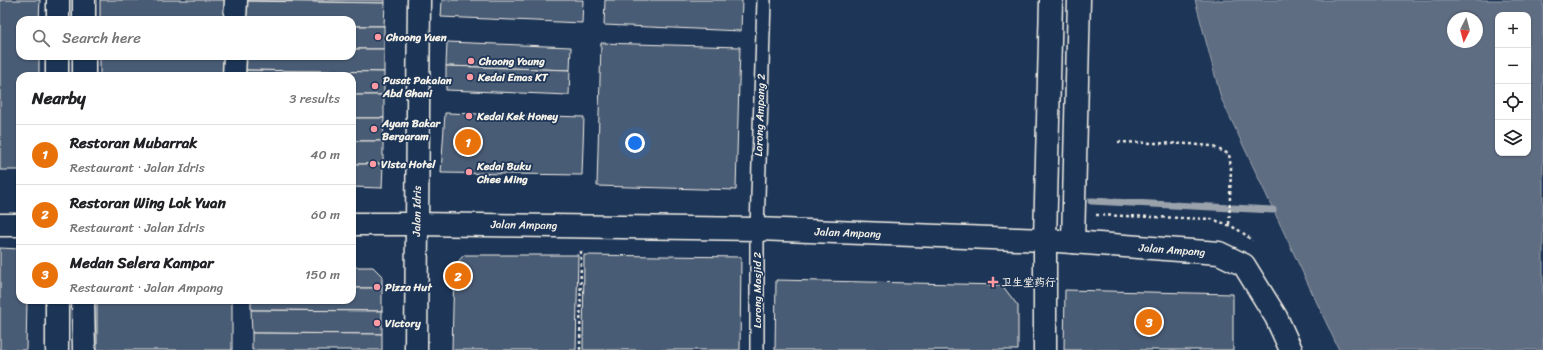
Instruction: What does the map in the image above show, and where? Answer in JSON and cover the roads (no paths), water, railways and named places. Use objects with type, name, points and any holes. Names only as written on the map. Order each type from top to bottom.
[{"type":"main road","points":[[58,0],[58,16]]},
{"type":"main road","points":[[84,0],[84,16]]},
{"type":"main road","points":[[235,16],[236,0]]},
{"type":"main road","name":"Jalan Idris","points":[[416,350],[419,0]]},
{"type":"main road","points":[[1045,350],[1045,240],[1051,0]]},
{"type":"main road","points":[[1072,242],[1079,0]]},
{"type":"main road","points":[[57,60],[57,72]]},
{"type":"main road","points":[[84,60],[84,72]]},
{"type":"main road","points":[[234,72],[235,60]]},
{"type":"main road","points":[[0,225],[16,224]]},
{"type":"main road","name":"Jalan Ampang","points":[[356,224],[756,229],[1045,240],[1219,253],[1244,265],[1276,317],[1291,350]]},
{"type":"main road","points":[[57,304],[57,350]]},
{"type":"main road","points":[[83,304],[84,350]]},
{"type":"lane","name":"Lorong Ampang 2","points":[[756,229],[764,0]]},
{"type":"lane","name":"Lorong Masjid 2","points":[[756,229],[757,350]]},
{"type":"water","points":[[1195,0],[1543,0],[1543,350],[1339,350],[1221,98]]},
{"type":"waterway","points":[[1091,201],[1273,210]]},
{"type":"place","name":"Choong Yuen","points":[[378,37]]},
{"type":"place","name":"Choong Young","points":[[471,61]]},
{"type":"place","name":"Kedai Emas KT","points":[[470,77]]},
{"type":"place","name":"Pusat Pakaian Abd Ghani","points":[[375,86]]},
{"type":"place","name":"Kedai Kek Honey","points":[[469,116]]},
{"type":"place","name":"Ayam Bakar Bergaram","points":[[374,129]]},
{"type":"place","name":"Restoran Mubarrak","points":[[468,142]]},
{"type":"place","name":"Vista Hotel","points":[[373,164]]},
{"type":"place","name":"Kedai Buku Chee Ming","points":[[469,172]]},
{"type":"place","name":"Restoran Wing Lok Yuan","points":[[458,276]]},
{"type":"place","name":"卫生堂药行","points":[[993,282]]},
{"type":"place","name":"Pizza Hut","points":[[377,287]]},
{"type":"place","name":"Medan Selera Kampar","points":[[1149,322]]},
{"type":"place","name":"Victory","points":[[377,323]]}]
